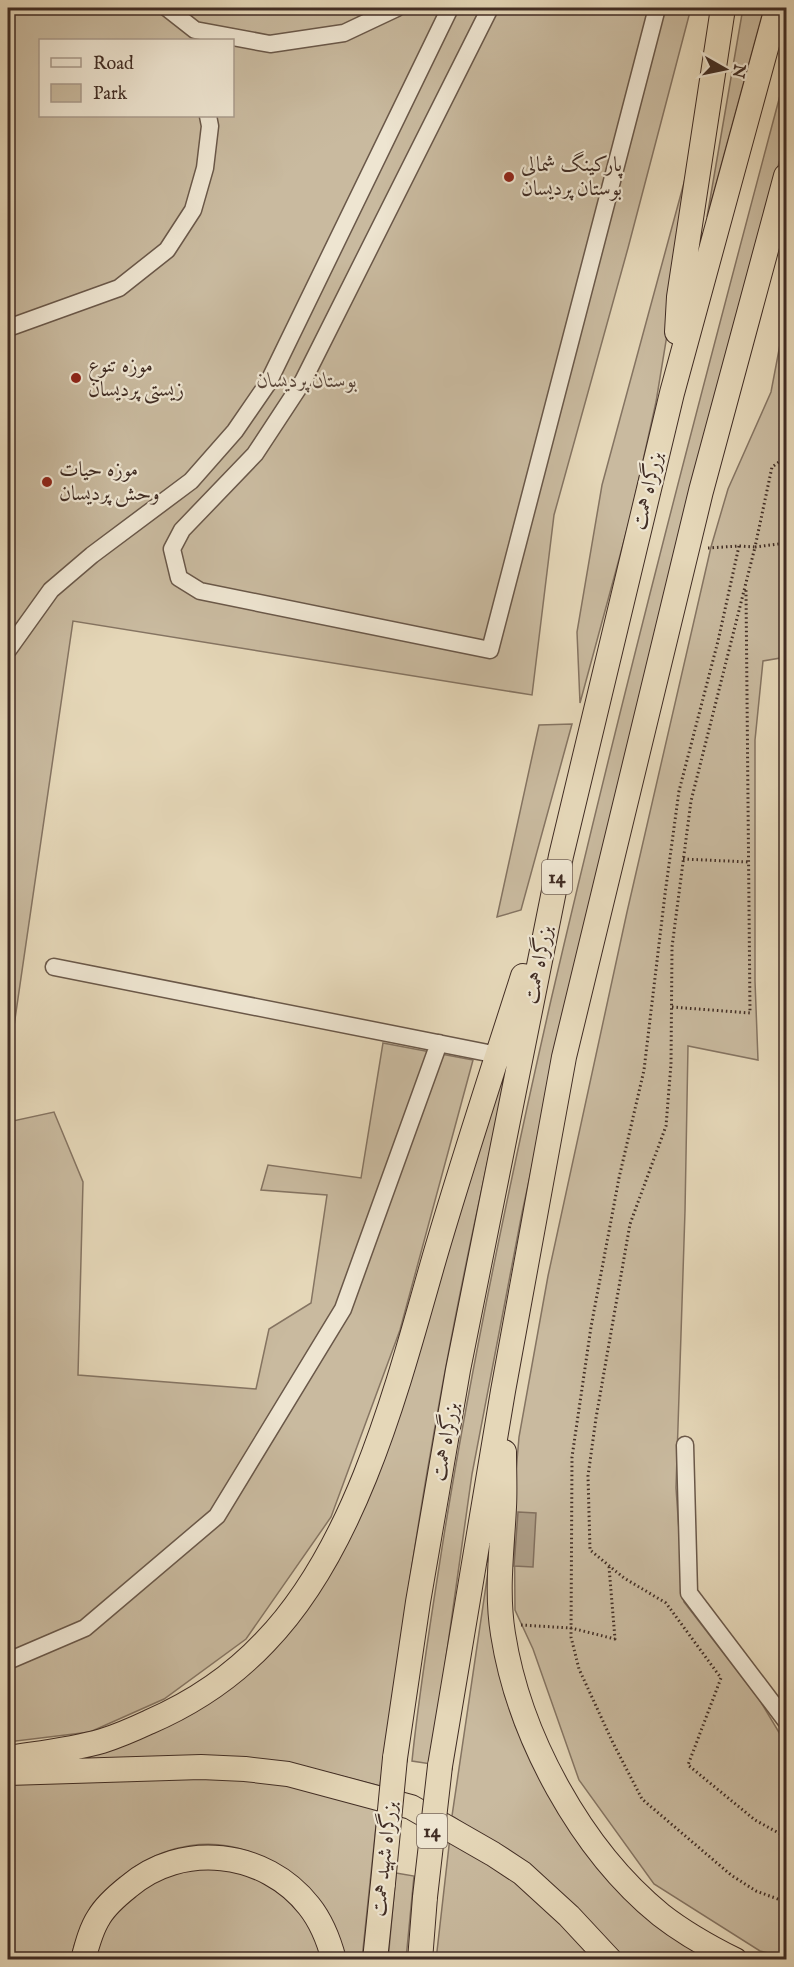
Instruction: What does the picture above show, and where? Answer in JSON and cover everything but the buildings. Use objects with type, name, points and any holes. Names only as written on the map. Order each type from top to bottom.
[{"type":"highway","points":[[672,393],[680,297],[723,8]]},
{"type":"highway","name":"بزرگراه همت","points":[[395,1758],[418,1602],[458,1370],[561,856],[672,393],[777,8]]},
{"type":"highway","name":"بزرگراه همت","points":[[440,1766],[503,1392],[567,1046],[701,491],[786,176]]},
{"type":"highway","points":[[8,1758],[70,1749],[105,1740],[189,1703],[224,1679],[254,1654],[279,1627],[306,1592],[332,1547],[373,1455],[561,856]]},
{"type":"highway","points":[[503,1392],[504,1506],[499,1599],[502,1634],[522,1707],[560,1791],[579,1821],[620,1874],[661,1915],[697,1940],[735,1959]]},
{"type":"highway","name":"بزرگراه شهید همت","points":[[375,1959],[395,1758]]},
{"type":"highway","name":"بزرگراه شهید همت","points":[[420,1959],[424,1897],[440,1766]]},
{"type":"highway","points":[[8,1773],[201,1767],[245,1769],[288,1774],[411,1807],[522,1873],[569,1916],[610,1959]]},
{"type":"highway","points":[[83,1959],[100,1916],[118,1895],[141,1876],[188,1858],[214,1857],[240,1860],[268,1872],[292,1888],[309,1906],[322,1928],[334,1959]]},
{"type":"street","points":[[167,8],[195,35],[228,39]]},
{"type":"street","points":[[234,40],[270,44],[344,33],[397,8]]},
{"type":"street","points":[[8,650],[51,590],[92,555],[191,481],[235,431],[255,402],[268,383],[450,8]]},
{"type":"street","points":[[490,8],[303,381],[255,454],[182,530],[172,549],[179,578],[200,591],[490,650],[657,8]]},
{"type":"street","points":[[8,328],[119,288],[167,250],[193,210],[205,168],[210,126],[208,117]]},
{"type":"street","points":[[54,967],[498,1055]]},
{"type":"street","points":[[8,1661],[85,1628],[217,1516],[343,1309],[439,1043]]},
{"type":"street","points":[[685,1445],[689,1593],[786,1721]]},
{"type":"path","points":[[786,458],[772,467],[755,548],[691,801],[672,947],[671,1064],[666,1126],[630,1224],[588,1476],[590,1550],[624,1578],[666,1603],[721,1678],[688,1765],[755,1820],[786,1837]]},
{"type":"path","points":[[704,549],[739,546],[755,548],[786,543]]},
{"type":"path","points":[[739,546],[718,641],[679,791],[644,1070],[619,1178],[591,1327],[572,1456],[571,1637],[579,1669],[642,1799],[731,1875],[756,1890],[786,1902]]},
{"type":"path","points":[[672,1007],[750,1013],[746,583]]},
{"type":"path","points":[[683,859],[749,862]]},
{"type":"path","points":[[513,1624],[571,1628],[615,1639],[609,1566]]},
{"type":"green space","name":"بوستان پردیسان","points":[[8,8],[691,8],[554,515],[532,695],[73,621],[8,1067]]},
{"type":"green space","points":[[743,8],[764,8],[707,217]]},
{"type":"green space","points":[[786,73],[786,137],[735,327],[574,973],[522,1213],[472,1474],[431,1764],[412,1761],[427,1645],[456,1463],[494,1264],[536,1066],[635,652]]},
{"type":"green space","points":[[704,109],[656,402],[631,515],[580,703],[577,632],[602,485]]},
{"type":"green space","points":[[786,313],[786,657],[763,661],[755,740],[755,981],[758,1060],[688,1046],[676,1488],[684,1602],[759,1699],[786,1744],[786,1957],[760,1951],[654,1884],[579,1780],[533,1649],[515,1610],[514,1495],[519,1437],[548,1276],[627,912],[711,547],[728,489],[771,392]]},
{"type":"green space","points":[[572,724],[521,910],[497,917],[539,725]]},
{"type":"green space","points":[[517,1028],[471,1238],[440,1397],[410,1575],[380,1786],[330,1773],[8,1764],[143,1732],[305,1608]]},
{"type":"green space","points":[[383,1043],[473,1060],[400,1330],[331,1517],[246,1639],[164,1699],[90,1732],[8,1742],[8,1122],[54,1112],[83,1182],[78,1375],[256,1389],[269,1329],[311,1303],[327,1195],[261,1190],[268,1165],[361,1178]]},
{"type":"green space","points":[[498,1504],[490,1620],[493,1645],[504,1692],[515,1725],[528,1753],[557,1810],[578,1841],[711,1959],[622,1959],[605,1938],[502,1849],[452,1816]]},
{"type":"green space","points":[[195,1777],[291,1785],[378,1807],[362,1959],[345,1959],[291,1878],[279,1866],[247,1851],[218,1845],[189,1846],[162,1853],[136,1866],[113,1884],[94,1906],[79,1931],[71,1959],[8,1959],[8,1784]]},
{"type":"green space","points":[[450,1837],[536,1898],[597,1960],[436,1960]]},
{"type":"green space","points":[[201,1866],[248,1873],[287,1898],[306,1920],[325,1960],[93,1960],[102,1934],[115,1912],[159,1876]]},
{"type":"green space","points":[[396,1873],[414,1876],[406,1959],[388,1960]]},
{"type":"shaded area","points":[[518,1512],[536,1513],[533,1567],[514,1566]]},
{"type":"place","name":"پارکینگ شمالی بوستان پردیسان","points":[[509,177]]},
{"type":"place","name":"موزه تنوع زیستی پردیسان","points":[[76,378]]},
{"type":"place","name":"موزه حیات وحش پردیسان","points":[[47,482]]}]
